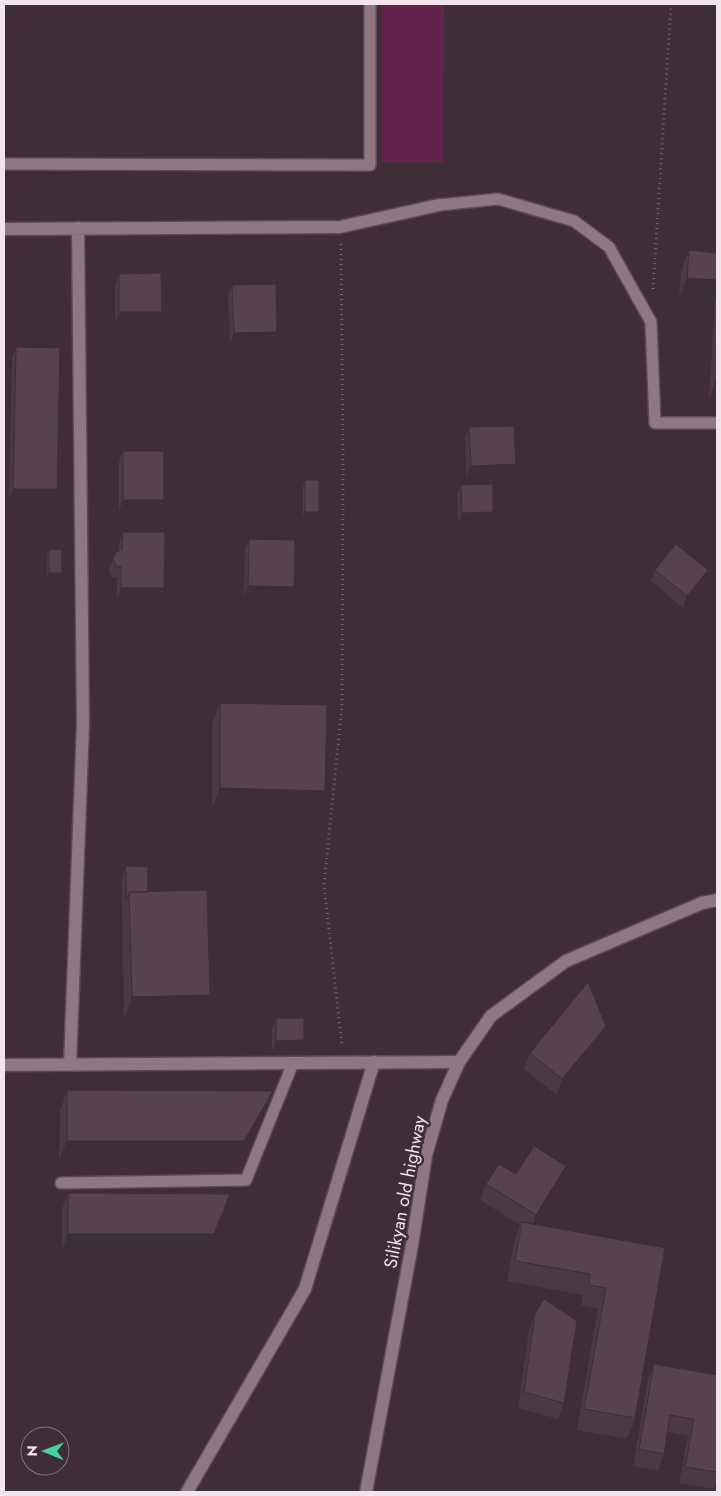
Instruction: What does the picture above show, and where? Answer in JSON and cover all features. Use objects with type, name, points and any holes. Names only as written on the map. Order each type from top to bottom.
[{"type":"street","points":[[4,229],[340,227],[439,205]]},
{"type":"street","points":[[70,1065],[83,724],[78,228]]},
{"type":"street","name":"Silikyan old highway","points":[[366,1492],[412,1246],[426,1155],[442,1100],[459,1062],[491,1016],[566,961],[702,903],[717,900]]},
{"type":"street","points":[[187,1492],[305,1289],[374,1062]]},
{"type":"street","points":[[4,1065],[459,1062]]},
{"type":"lane","points":[[4,164],[370,165],[370,4]]},
{"type":"lane","points":[[439,205],[498,199],[574,221],[609,247],[651,322],[655,423],[717,423]]},
{"type":"lane","points":[[61,1183],[246,1180],[293,1063]]},
{"type":"path","points":[[653,292],[671,4]]},
{"type":"path","points":[[340,227],[343,464],[342,705],[324,885],[343,1062]]},
{"type":"shaded area","points":[[381,4],[444,4],[443,162],[381,162]]},
{"type":"building","points":[[689,250],[717,253],[717,280],[687,278]]},
{"type":"building","points":[[161,273],[162,312],[119,312],[119,274]]},
{"type":"building","points":[[276,284],[277,332],[234,333],[232,285]]},
{"type":"building","points":[[16,347],[60,348],[57,489],[13,489]]},
{"type":"building","points":[[514,426],[516,464],[471,466],[469,427]]},
{"type":"building","points":[[123,451],[164,451],[164,500],[123,500]]},
{"type":"building","points":[[305,480],[319,480],[319,512],[305,512]]},
{"type":"building","points":[[493,484],[493,512],[462,513],[461,485]]},
{"type":"building","points":[[123,532],[165,532],[164,588],[121,588],[121,567],[116,566],[113,559],[116,552],[122,550]]},
{"type":"building","points":[[249,539],[295,540],[294,587],[248,586]]},
{"type":"building","points":[[676,544],[708,570],[687,596],[655,570]]},
{"type":"building","points":[[49,549],[62,550],[62,573],[49,573]]},
{"type":"building","points":[[220,703],[327,705],[325,791],[220,788]]},
{"type":"building","points":[[126,866],[148,867],[148,892],[129,892],[126,901]]},
{"type":"building","points":[[207,890],[210,995],[132,997],[129,892]]},
{"type":"building","points":[[588,982],[606,1026],[562,1079],[530,1053]]},
{"type":"building","points":[[276,1018],[304,1018],[304,1040],[276,1041]]},
{"type":"building","points":[[67,1090],[273,1091],[244,1141],[67,1141]]},
{"type":"building","points":[[4,1100],[5,1143],[4,1143]]},
{"type":"building","points":[[534,1146],[566,1166],[536,1215],[486,1184],[499,1164],[516,1174]]},
{"type":"building","points":[[68,1193],[230,1194],[214,1234],[68,1234]]},
{"type":"building","points":[[522,1222],[665,1248],[635,1418],[584,1409],[606,1288],[589,1285],[590,1274],[515,1261]]},
{"type":"building","points":[[544,1299],[577,1321],[564,1403],[524,1392],[535,1314]]},
{"type":"building","points":[[654,1364],[717,1375],[717,1472],[685,1467],[694,1419],[670,1415],[664,1454],[639,1449]]}]
